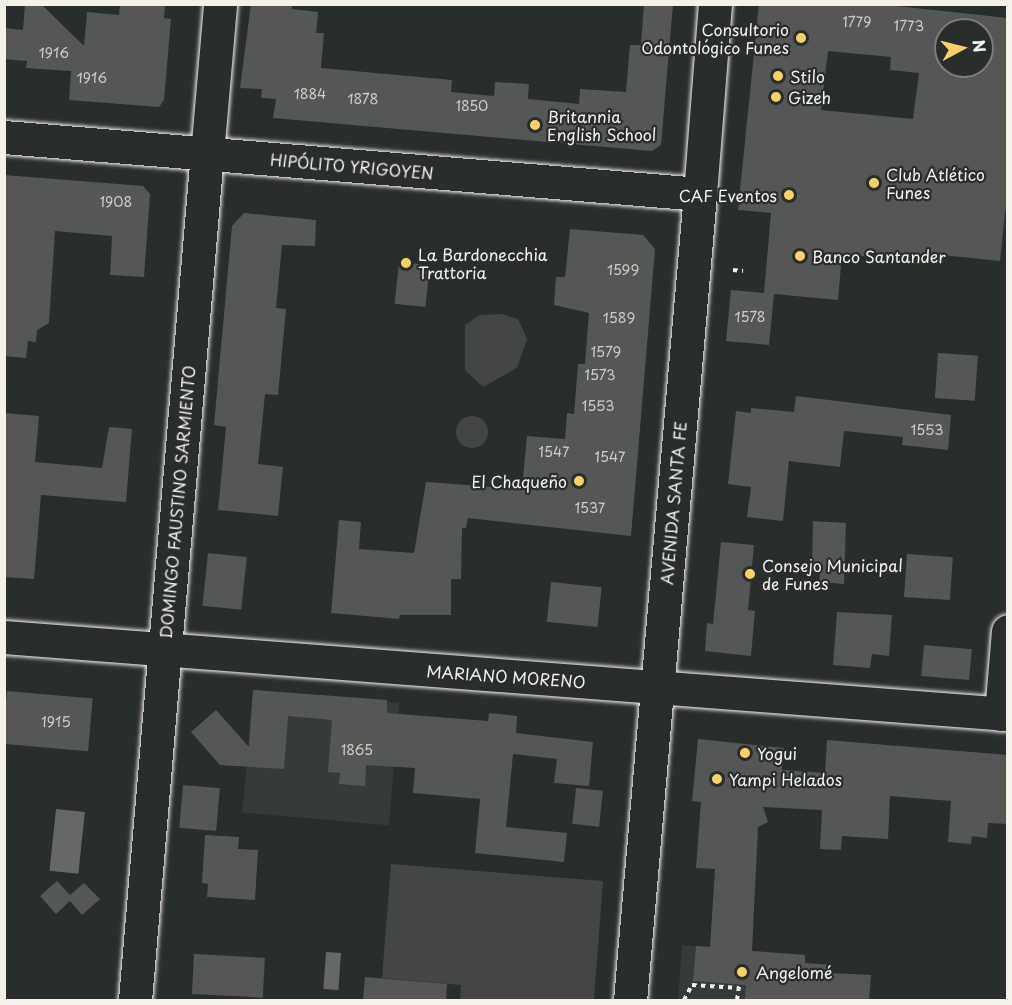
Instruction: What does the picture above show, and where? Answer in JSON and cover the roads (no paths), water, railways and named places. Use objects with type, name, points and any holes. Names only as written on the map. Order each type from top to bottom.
[{"type":"main road","name":"DOMINGO FAUSTINO SARMIENTO","points":[[135,1000],[220,4]]},
{"type":"main road","name":"AVENIDA SANTA FE","points":[[630,1000],[715,4]]},
{"type":"main road","name":"HIPÓLITO YRIGOYEN","points":[[4,137],[700,194]]},
{"type":"main road","points":[[1004,714],[1008,631]]},
{"type":"main road","name":"MARIANO MORENO","points":[[4,637],[1004,714]]},
{"type":"place","name":"Consultorio Odontológico Funes","points":[[801,38]]},
{"type":"place","name":"Stilo","points":[[778,76]]},
{"type":"place","name":"Gizeh","points":[[776,97]]},
{"type":"place","name":"Britannia English School","points":[[535,125]]},
{"type":"place","name":"Club Atlético Funes","points":[[874,183]]},
{"type":"place","name":"CAF Eventos","points":[[789,195]]},
{"type":"place","name":"Banco Santander","points":[[800,256]]},
{"type":"place","name":"La Bardonecchia Trattoria","points":[[406,263]]},
{"type":"place","name":"El Chaqueño","points":[[579,481]]},
{"type":"place","name":"Consejo Municipal de Funes","points":[[750,574]]},
{"type":"place","name":"Yogui","points":[[745,753]]},
{"type":"place","name":"Yampi Helados","points":[[717,779]]},
{"type":"place","name":"Angelomé","points":[[742,972]]}]
